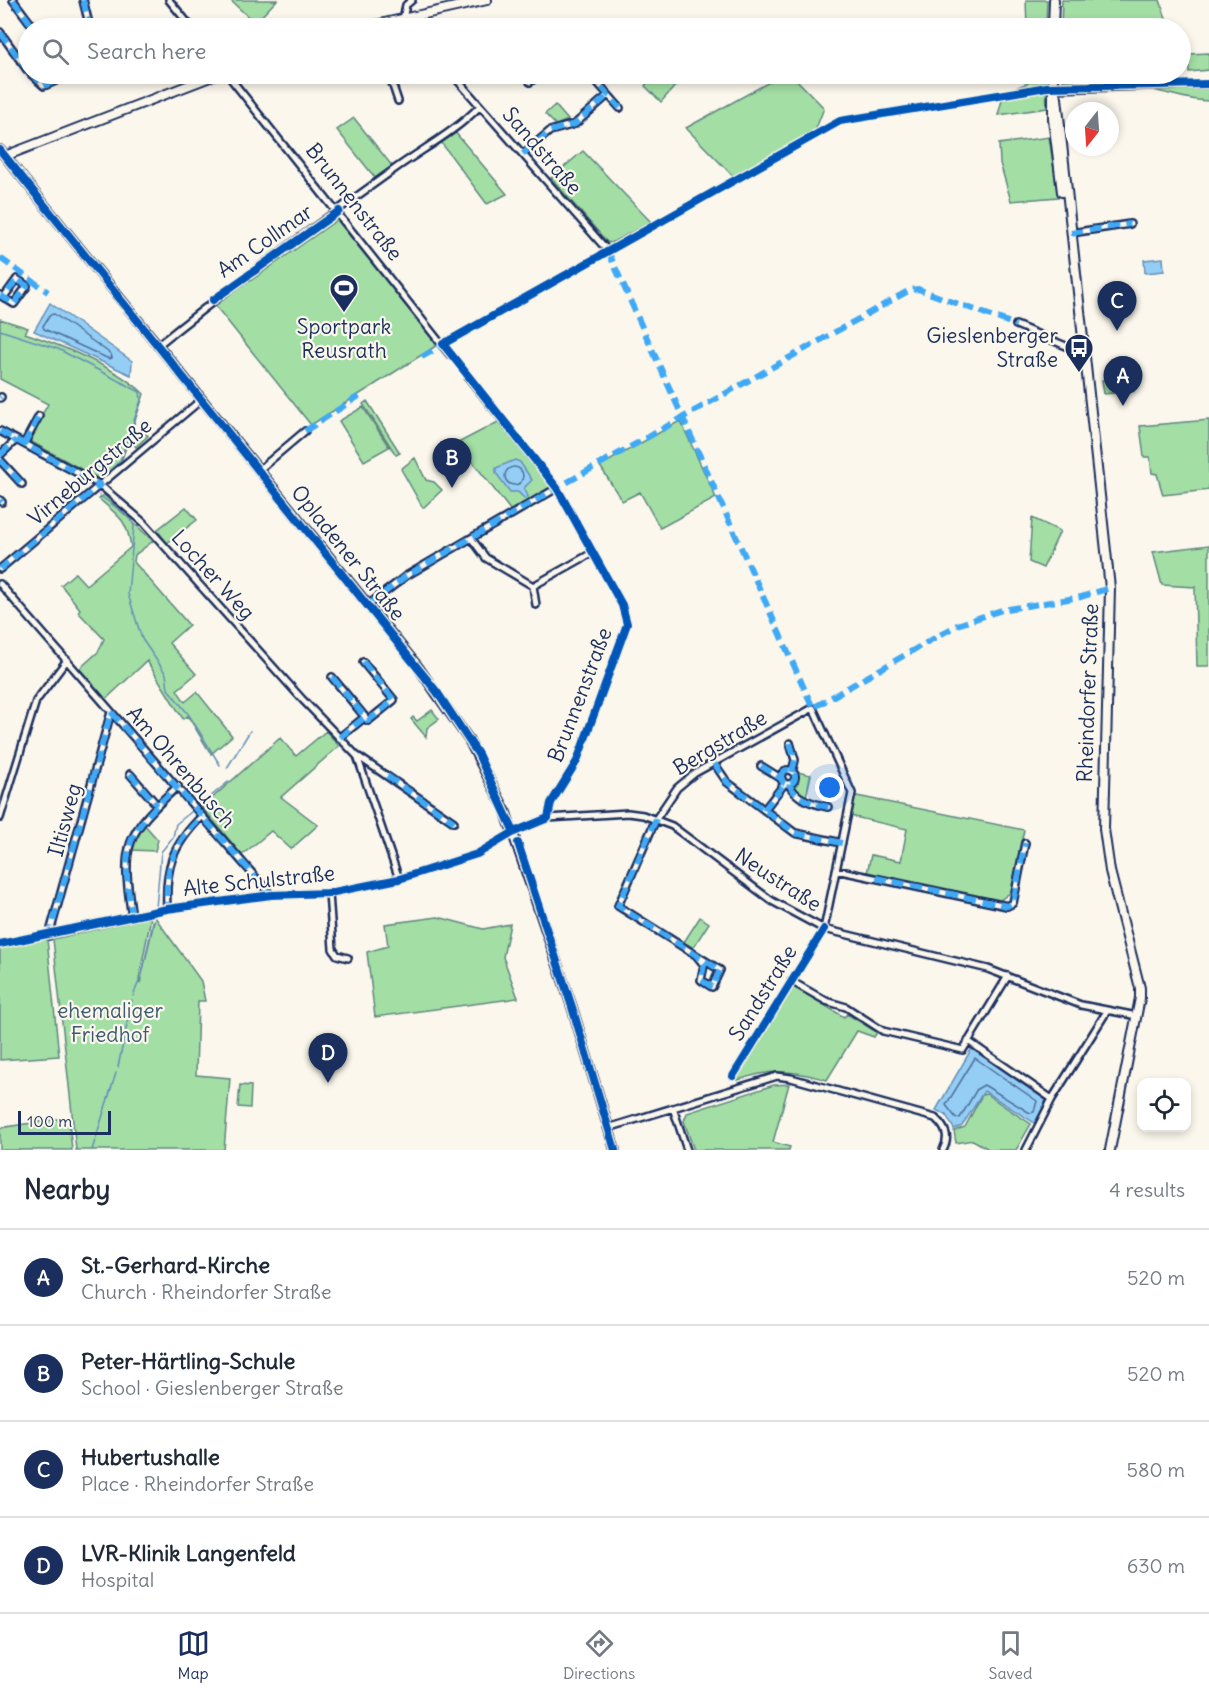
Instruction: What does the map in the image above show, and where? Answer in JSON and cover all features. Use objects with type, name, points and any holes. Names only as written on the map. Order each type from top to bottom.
[{"type":"main road","points":[[408,18],[487,0]]},
{"type":"main road","points":[[1053,18],[1054,0]]},
{"type":"main road","points":[[2,153],[191,84]]},
{"type":"main road","name":"Rheindorfer Straße","points":[[1053,84],[1056,149],[1062,193],[1071,233],[1110,588],[1104,829],[1110,871],[1140,988],[1137,1016],[1110,1150]]},
{"type":"main road","name":"Opladener Straße","points":[[2,153],[368,605],[458,723],[490,778],[514,832],[579,1029],[615,1150]]},
{"type":"street","points":[[13,0],[26,18]]},
{"type":"street","points":[[82,0],[87,18]]},
{"type":"street","points":[[169,0],[184,18]]},
{"type":"street","points":[[404,18],[406,5],[412,0]]},
{"type":"street","points":[[0,32],[18,56]]},
{"type":"street","name":"Brunnenstraße","points":[[235,84],[339,211],[450,355]]},
{"type":"street","points":[[392,84],[398,101]]},
{"type":"street","name":"Sandstraße","points":[[461,84],[608,251]]},
{"type":"street","points":[[599,84],[620,108]]},
{"type":"street","points":[[1053,89],[1209,84]]},
{"type":"street","points":[[523,154],[550,131],[575,124],[609,95]]},
{"type":"street","name":"Am Collmar","points":[[157,346],[213,300],[452,132],[480,106]]},
{"type":"street","points":[[1071,233],[1130,224]]},
{"type":"street","points":[[16,279],[27,286],[14,304],[2,296],[16,279]]},
{"type":"street","points":[[1016,325],[1085,354]]},
{"type":"street","name":"Brunnenstraße","points":[[468,377],[556,488],[622,605],[627,624],[577,761],[551,803],[548,818]]},
{"type":"street","name":"Virneburgstraße","points":[[0,569],[201,400]]},
{"type":"street","points":[[24,444],[39,416]]},
{"type":"street","name":"Locher Weg","points":[[0,431],[100,485],[143,522],[357,756],[454,822]]},
{"type":"street","points":[[259,470],[305,431]]},
{"type":"street","points":[[16,440],[0,458],[22,484]]},
{"type":"street","points":[[368,605],[406,576],[556,488]]},
{"type":"street","points":[[471,538],[486,558],[533,586]]},
{"type":"street","points":[[533,586],[592,553]]},
{"type":"street","name":"Am Ohrenbusch","points":[[0,584],[272,895]]},
{"type":"street","points":[[533,586],[536,605]]},
{"type":"street","points":[[0,818],[36,701],[67,660]]},
{"type":"street","points":[[332,677],[368,721],[394,700],[363,662]]},
{"type":"street","name":"Sandstraße","points":[[733,1076],[824,929],[852,792],[813,708]]},
{"type":"street","name":"Bergstraße","points":[[696,955],[618,906],[656,819],[676,788],[695,773],[813,708]]},
{"type":"street","name":"Iltisweg","points":[[49,936],[111,712]]},
{"type":"street","points":[[339,738],[365,717]]},
{"type":"street","points":[[764,810],[785,782],[795,779],[792,772],[795,760],[790,743]]},
{"type":"street","name":"Locher Weg","points":[[357,756],[399,879]]},
{"type":"street","points":[[714,763],[728,782],[795,833],[842,843]]},
{"type":"street","points":[[761,766],[810,803],[828,807]]},
{"type":"street","points":[[785,782],[785,772],[792,772]]},
{"type":"street","points":[[130,774],[157,805]]},
{"type":"street","points":[[132,917],[126,880],[130,841],[140,822],[178,786]]},
{"type":"street","name":"Neustraße","points":[[514,832],[548,818],[628,813],[656,819],[687,837],[772,901],[824,929],[1008,975],[1081,1005],[1137,1016]]},
{"type":"street","points":[[167,909],[166,880],[176,846],[202,816]]},
{"type":"street","name":"Alte Schulstraße","points":[[0,944],[49,936],[167,909],[272,895],[329,892],[399,879],[477,854],[514,832]]},
{"type":"street","points":[[836,870],[1007,906],[1013,903],[1025,843]]},
{"type":"street","points":[[329,892],[333,949],[337,954],[348,958]]},
{"type":"street","points":[[696,955],[720,970],[712,987],[701,980],[704,965],[696,955]]},
{"type":"street","points":[[791,981],[826,1001],[846,1007],[883,1030],[963,1050],[1008,975]]},
{"type":"street","points":[[1026,1150],[1052,1099],[1107,1011]]},
{"type":"street","points":[[968,1041],[1052,1099]]},
{"type":"street","points":[[608,1128],[766,1079],[791,1078],[935,1118],[946,1130],[947,1138],[943,1150]]},
{"type":"street","points":[[672,1108],[687,1150]]},
{"type":"green space","points":[[230,0],[277,0],[260,18],[250,18]]},
{"type":"green space","points":[[1026,0],[1047,0],[1046,18],[1027,18]]},
{"type":"green space","points":[[1062,0],[1160,0],[1166,18],[1061,18]]},
{"type":"green space","points":[[1209,53],[1209,70],[1191,72],[1191,54]]},
{"type":"green space","points":[[646,84],[677,84],[661,102],[645,86]]},
{"type":"green space","points":[[766,84],[801,84],[824,108],[815,131],[733,176],[686,128]]},
{"type":"green space","points":[[1025,84],[1046,84],[1047,108],[998,115],[1004,92]]},
{"type":"green space","points":[[1209,89],[1209,101],[1188,99],[1153,90]]},
{"type":"green space","points":[[555,105],[568,120],[556,125],[545,114]]},
{"type":"green space","points":[[354,118],[393,167],[376,179],[337,130]]},
{"type":"green space","points":[[454,131],[507,194],[487,204],[440,141]]},
{"type":"green space","points":[[1049,137],[1058,197],[1011,201],[1000,163],[999,144]]},
{"type":"green space","points":[[583,151],[651,222],[611,243],[607,242],[551,178]]},
{"type":"green space","name":"Sportpark Reusrath","points":[[337,220],[439,344],[311,425],[213,303],[250,281]]},
{"type":"green space","points":[[0,319],[28,328],[25,333],[104,366],[133,384],[144,394],[121,462],[101,480],[28,440],[48,404],[0,379]]},
{"type":"green space","points":[[1132,376],[1134,391],[1104,394],[1102,380]]},
{"type":"green space","points":[[367,401],[400,453],[396,455],[363,404]]},
{"type":"green space","points":[[363,407],[389,447],[364,461],[339,421]]},
{"type":"green space","points":[[1209,420],[1209,490],[1163,495],[1157,474],[1152,473],[1150,457],[1144,457],[1140,426]]},
{"type":"green space","points":[[500,421],[550,485],[550,489],[511,511],[458,443]]},
{"type":"green space","points":[[681,422],[716,498],[660,528],[640,492],[622,501],[600,466]]},
{"type":"green space","points":[[143,430],[148,436],[136,447],[131,441]]},
{"type":"green space","points":[[415,458],[426,480],[434,482],[442,490],[423,508],[401,469]]},
{"type":"green space","points":[[104,495],[153,541],[135,555],[134,562],[189,625],[169,643],[196,674],[177,690],[185,702],[197,692],[232,736],[211,754],[188,716],[183,719],[147,661],[106,699],[79,669],[98,652],[104,639],[78,612],[80,609],[61,585],[75,573],[86,585],[131,547],[127,530],[121,519],[99,499]]},
{"type":"green space","points":[[186,507],[197,520],[167,543],[157,530]]},
{"type":"green space","points":[[1032,518],[1060,531],[1043,568],[1029,562]]},
{"type":"green space","points":[[1209,545],[1209,666],[1197,666],[1195,587],[1162,585],[1153,552]]},
{"type":"green space","points":[[432,710],[439,719],[427,728],[426,737],[411,719],[413,717],[417,721]]},
{"type":"green space","points":[[326,731],[339,746],[281,797],[318,825],[291,849],[271,831],[242,855],[202,807],[280,738],[296,756]]},
{"type":"green space","points":[[797,772],[811,775],[806,797],[794,788],[798,779]]},
{"type":"green space","points":[[857,796],[1024,830],[1011,892],[999,901],[867,873],[871,855],[901,861],[907,829],[850,816],[853,799]]},
{"type":"green space","points":[[143,823],[158,840],[155,851],[131,850]]},
{"type":"green space","name":"ehemaliger Friedhof","points":[[151,917],[140,983],[155,917],[201,981],[205,1001],[198,1001],[196,1075],[230,1078],[224,1150],[76,1150],[53,939]]},
{"type":"green space","points":[[438,917],[483,929],[510,924],[503,957],[518,998],[375,1017],[367,952],[388,946],[385,924]]},
{"type":"green space","points":[[700,917],[709,923],[693,948],[684,942]]},
{"type":"green space","points":[[47,939],[59,1056],[0,1060],[0,948]]},
{"type":"green space","points":[[793,986],[844,1017],[847,1014],[877,1032],[874,1037],[857,1031],[827,1080],[793,1072],[773,1072],[736,1079]]},
{"type":"green space","points":[[789,1084],[773,1142],[790,1147],[789,1150],[694,1150],[684,1121],[687,1113],[774,1085]]},
{"type":"green space","points":[[240,1085],[251,1086],[250,1108],[238,1107]]},
{"type":"green space","points":[[986,1094],[1031,1124],[1016,1150],[990,1150],[973,1140],[956,1143],[954,1131],[965,1127],[982,1095]]},
{"type":"green space","points":[[63,1118],[69,1121],[72,1150],[0,1150],[0,1128]]},
{"type":"water","points":[[1163,258],[1164,271],[1145,273],[1144,260]]},
{"type":"water","points":[[50,303],[132,361],[131,375],[34,331]]},
{"type":"water","points":[[515,460],[520,462],[532,480],[524,488],[528,496],[525,499],[518,492],[510,492],[496,473],[496,468]]},
{"type":"water","points":[[972,1048],[1046,1100],[1036,1124],[984,1091],[962,1126],[954,1129],[946,1115],[936,1110]]},
{"type":"waterway","points":[[0,330],[58,349],[140,392],[141,400],[120,461],[98,481]]},
{"type":"waterway","points":[[99,495],[132,519],[134,526],[128,594],[142,639],[166,674],[168,689],[189,715],[220,765]]},
{"type":"waterway","points":[[227,768],[250,731]]},
{"type":"waterway","points":[[198,807],[228,782]]},
{"type":"waterway","points":[[156,908],[161,852],[173,837],[176,824],[191,812]]},
{"type":"waterway","points":[[133,996],[142,974],[153,921]]},
{"type":"waterway","points":[[118,1067],[132,1000]]},
{"type":"waterway","points":[[92,1150],[116,1073]]},
{"type":"marked path","points":[[13,0],[26,18]]},
{"type":"marked path","points":[[83,0],[88,18]]},
{"type":"marked path","points":[[0,32],[18,57]]},
{"type":"marked path","points":[[42,84],[44,86],[49,84]]},
{"type":"marked path","points":[[599,84],[620,108]]},
{"type":"marked path","points":[[523,154],[550,131],[575,124],[608,95]]},
{"type":"marked path","points":[[1071,233],[1130,224]]},
{"type":"marked path","points":[[608,251],[813,708],[957,625],[1002,610],[1081,597],[1110,588]]},
{"type":"marked path","points":[[0,258],[48,292]]},
{"type":"marked path","points":[[0,295],[14,304],[27,286],[17,279],[4,297]]},
{"type":"marked path","points":[[368,605],[406,576],[557,488],[910,290],[918,289],[1016,325]]},
{"type":"marked path","points":[[422,357],[446,343]]},
{"type":"marked path","points":[[305,431],[359,396]]},
{"type":"marked path","points":[[24,444],[39,416]]},
{"type":"marked path","points":[[0,431],[100,485],[0,569]]},
{"type":"marked path","points":[[0,455],[16,440]]},
{"type":"marked path","points":[[0,460],[22,484]]},
{"type":"marked path","points":[[363,662],[394,700],[368,721],[365,717]]},
{"type":"marked path","points":[[332,677],[365,717],[339,738]]},
{"type":"marked path","points":[[111,712],[271,895]]},
{"type":"marked path","points":[[51,935],[49,936],[111,712]]},
{"type":"marked path","points":[[790,743],[795,760],[792,772]]},
{"type":"marked path","points":[[714,763],[727,782],[795,833],[842,843]]},
{"type":"marked path","points":[[761,766],[782,779]]},
{"type":"marked path","points":[[788,770],[793,772],[795,777],[793,782],[788,784],[783,782],[781,777],[783,772],[788,770]]},
{"type":"marked path","points":[[130,774],[157,805]]},
{"type":"marked path","points":[[387,776],[454,822]]},
{"type":"marked path","points":[[764,810],[785,783]]},
{"type":"marked path","points":[[789,784],[800,797],[828,807]]},
{"type":"marked path","points":[[132,917],[127,873],[127,857],[131,843],[146,817],[178,786]]},
{"type":"marked path","points":[[162,910],[167,909],[167,881],[172,858],[184,837],[202,816]]},
{"type":"marked path","points":[[656,819],[618,906],[696,955],[704,965],[701,980],[712,987],[720,970],[696,955]]},
{"type":"marked path","points":[[876,878],[1007,906],[1013,903],[1025,843]]},
{"type":"cycle path","points":[[0,944],[167,909],[271,895],[329,893],[399,879],[477,854],[514,832],[548,818],[551,803],[577,761],[627,624],[622,605],[557,488],[443,344],[840,121],[1047,87],[1209,84]]},
{"type":"cycle path","points":[[0,150],[437,692],[478,754],[514,832]]},
{"type":"cycle path","points":[[213,300],[339,211]]},
{"type":"cycle path","points":[[518,843],[572,1007],[615,1150]]},
{"type":"cycle path","points":[[733,1076],[824,929]]},
{"type":"place","name":"Sportpark Reusrath","points":[[344,314]]},
{"type":"place","name":"Hubertushalle","points":[[1117,331]]},
{"type":"place","name":"Gieslenberger Straße","points":[[1079,374]]},
{"type":"place","name":"St.-Gerhard-Kirche","points":[[1123,406]]},
{"type":"place","name":"Peter-Härtling-Schule","points":[[452,488]]},
{"type":"place","name":"LVR-Klinik Langenfeld","points":[[328,1083]]}]
